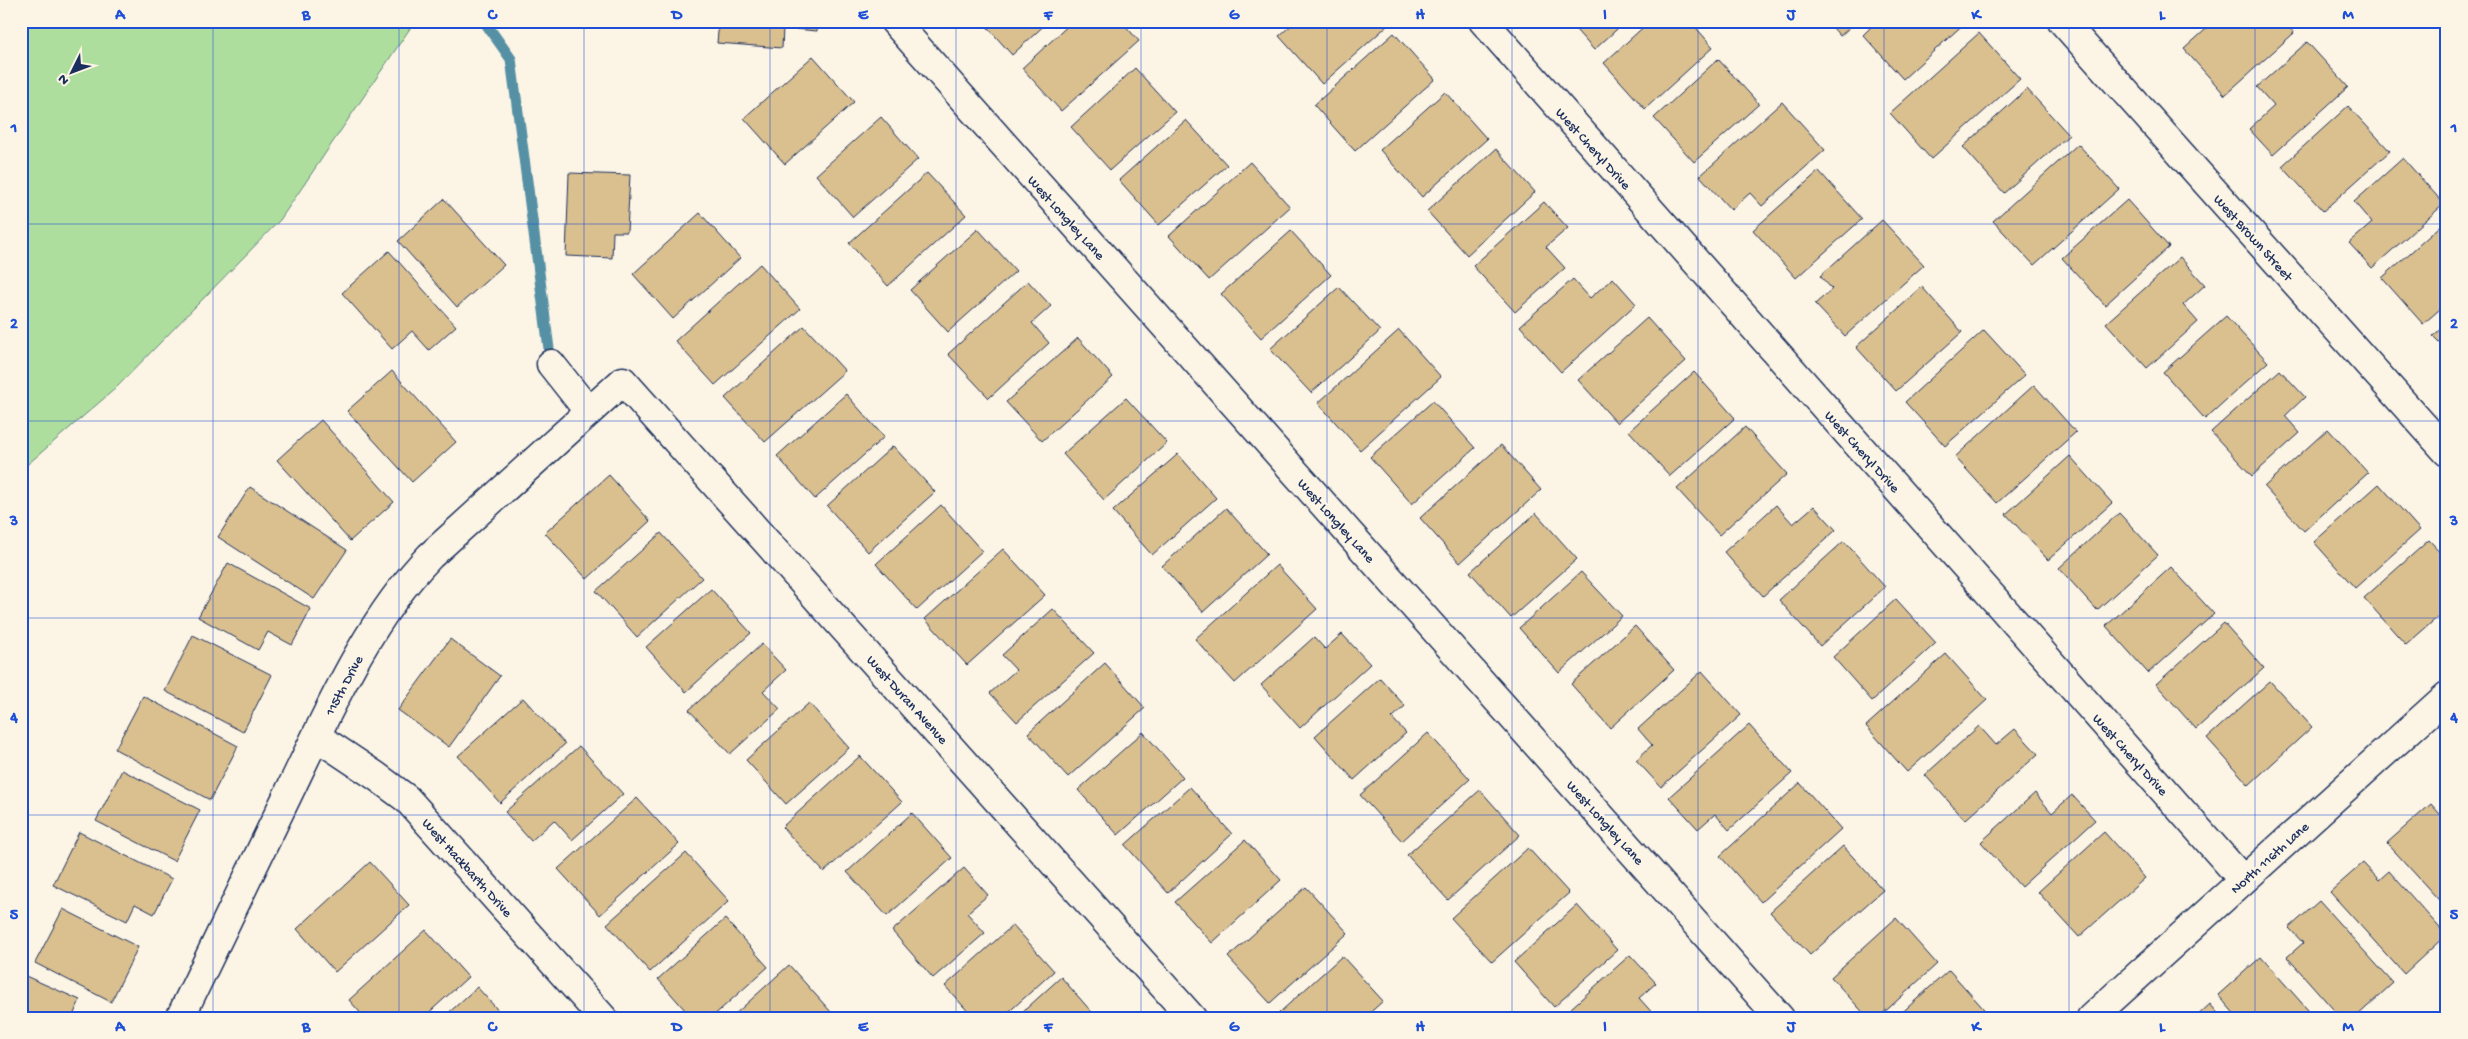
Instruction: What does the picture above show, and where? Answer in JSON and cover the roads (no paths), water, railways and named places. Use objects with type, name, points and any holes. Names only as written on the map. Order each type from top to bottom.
[{"type":"street","name":"West Longley Lane","points":[[894,21],[1780,1018]]},
{"type":"street","name":"West Cheryl Drive","points":[[1482,21],[2243,880]]},
{"type":"street","name":"West Brown Street","points":[[2062,21],[2447,452]]},
{"type":"street","points":[[551,364],[589,412]]},
{"type":"street","name":"115th Drive","points":[[180,1018],[316,736],[377,622],[406,580],[623,381]]},
{"type":"street","name":"West Duran Avenue","points":[[623,381],[1192,1018]]},
{"type":"street","name":"North 116th Lane","points":[[2091,1018],[2447,696]]},
{"type":"street","name":"West Hackbarth Drive","points":[[316,736],[408,799],[604,1018]]},
{"type":"waterway","points":[[484,21],[511,59],[551,364]]}]
